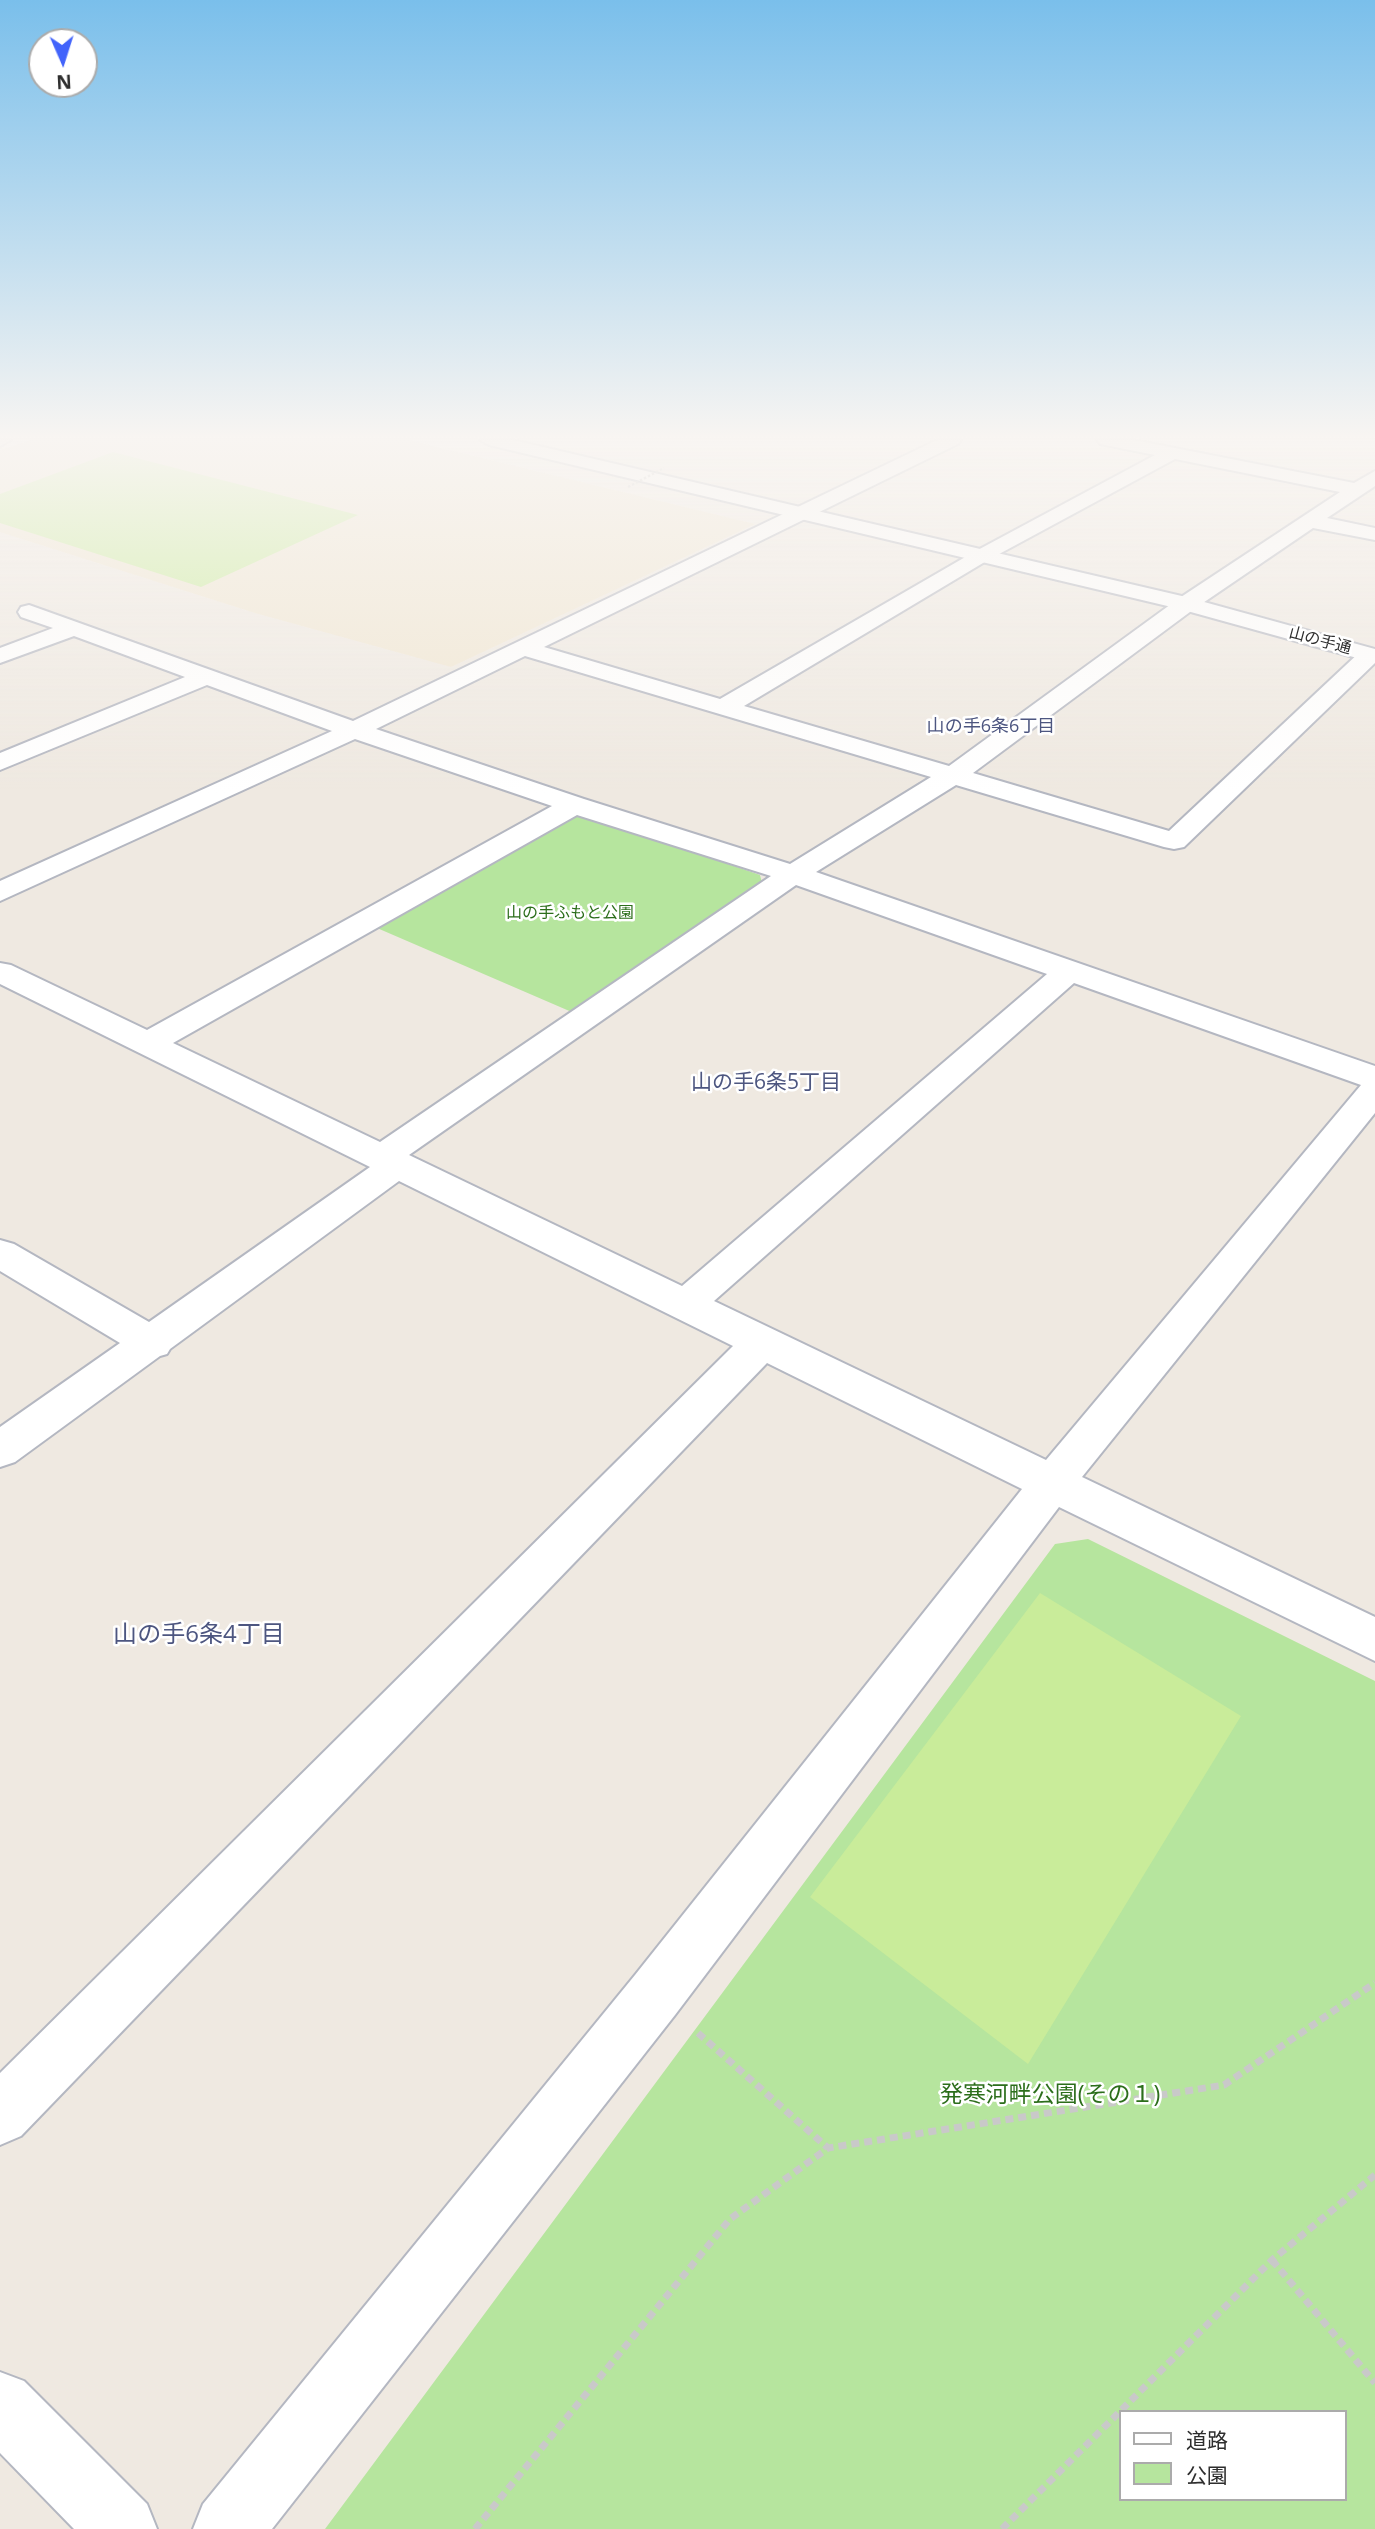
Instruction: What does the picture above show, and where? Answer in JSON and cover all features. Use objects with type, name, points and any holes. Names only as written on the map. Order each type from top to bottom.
[{"type":"street","points":[[0,892],[354,730],[706,558]]},
{"type":"street","points":[[724,707],[978,558]]},
{"type":"street","name":"山の手通","points":[[990,558],[1186,604],[1373,656]]},
{"type":"street","points":[[0,1450],[153,1343],[390,1160],[793,874],[953,775],[1186,604],[1255,558]]},
{"type":"street","points":[[29,611],[354,730],[574,805],[793,874],[1375,1078]]},
{"type":"street","points":[[0,656],[75,628]]},
{"type":"street","points":[[523,648],[1174,841],[1373,656]]},
{"type":"street","points":[[0,762],[207,676]]},
{"type":"street","points":[[147,1044],[574,805]]},
{"type":"street","points":[[0,972],[1375,1640]]},
{"type":"street","points":[[685,1305],[1068,972]]},
{"type":"street","points":[[228,2529],[656,1995],[1053,1482],[1375,1090]]},
{"type":"street","points":[[0,1253],[153,1343]]},
{"type":"street","points":[[0,2115],[762,1342]]},
{"type":"street","points":[[0,2405],[122,2529]]},
{"type":"path","points":[[475,2529],[730,2219],[828,2148],[1224,2085],[1375,1983]]},
{"type":"path","points":[[656,1995],[828,2148]]},
{"type":"path","points":[[1121,2410],[1272,2260],[1375,2175]]},
{"type":"path","points":[[1272,2260],[1375,2383]]},
{"type":"path","points":[[1002,2529],[1120,2411]]},
{"type":"shaded area","points":[[82,558],[683,558],[451,667],[255,613]]},
{"type":"green space","points":[[110,558],[264,558],[201,587]]},
{"type":"green space","name":"山の手ふもと公園","points":[[587,815],[760,875],[762,883],[574,1013],[377,928],[571,816]]},
{"type":"green space","name":"発寒河畔公園(その１)","points":[[1088,1539],[1375,1681],[1375,2529],[325,2529],[1055,1544]]},
{"type":"green space","points":[[1040,1593],[1241,1716],[1028,2064],[810,1897]]},
{"type":"district","name":"山の手6条6丁目","points":[[991,727]]},
{"type":"district","name":"山の手6条5丁目","points":[[766,1083]]},
{"type":"district","name":"山の手6条4丁目","points":[[199,1635]]}]
